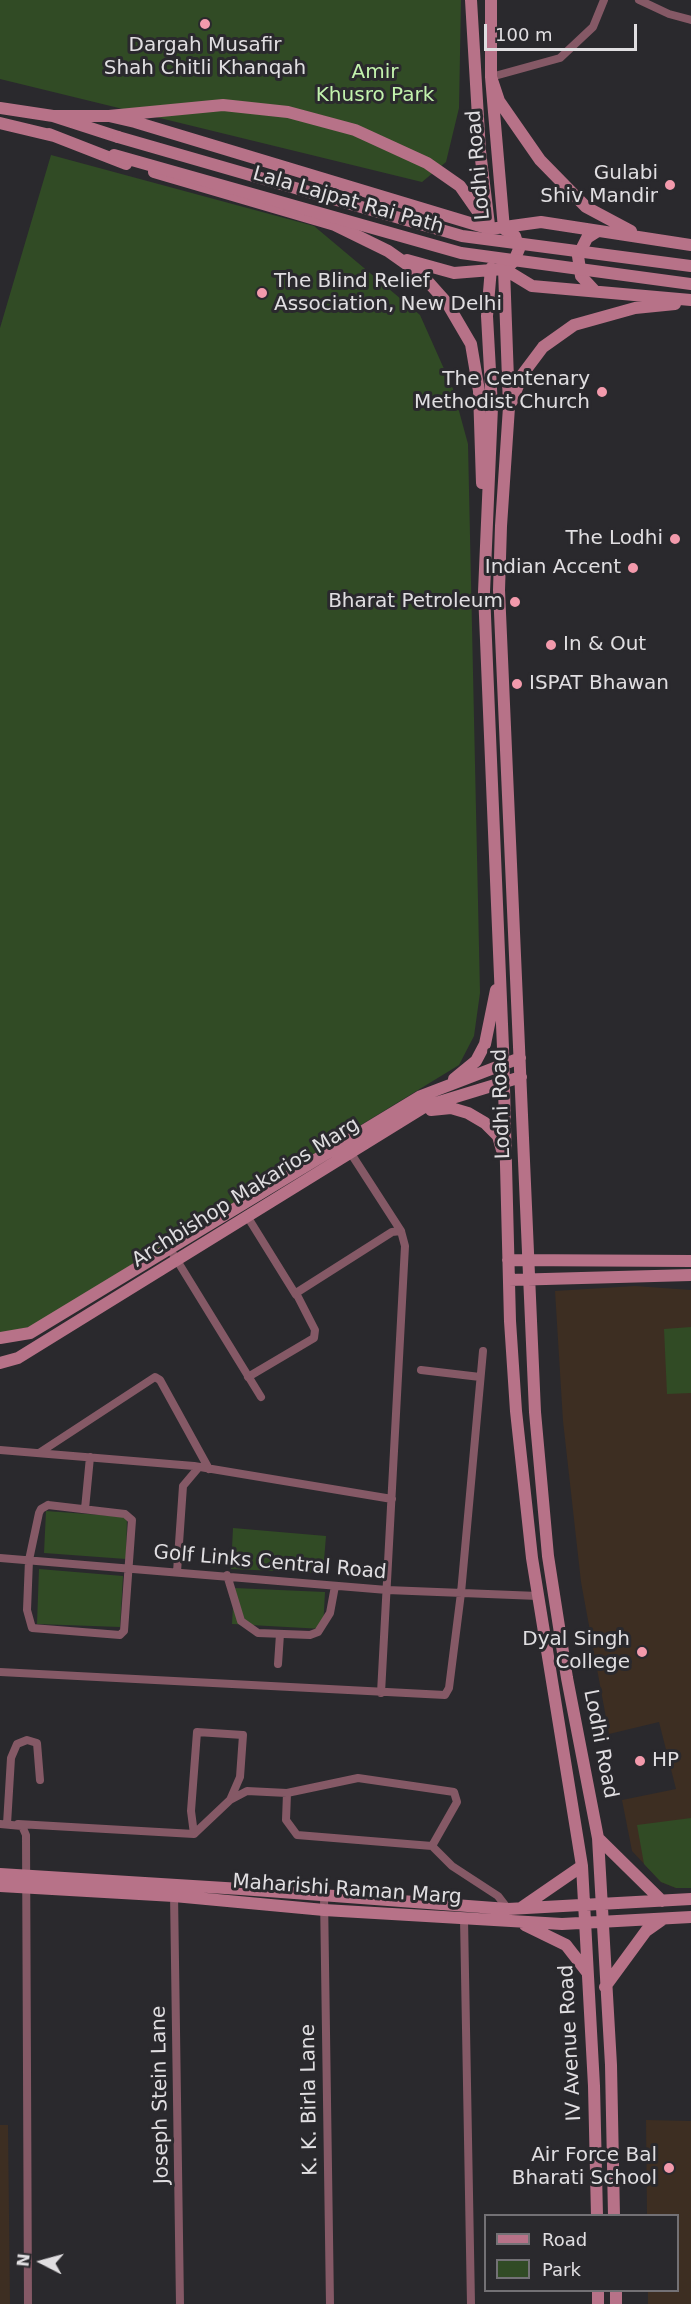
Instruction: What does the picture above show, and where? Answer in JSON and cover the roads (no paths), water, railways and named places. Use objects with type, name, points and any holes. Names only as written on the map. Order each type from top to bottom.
[{"type":"main road","name":"Lodhi Road","points":[[471,0],[480,152],[490,229],[479,239],[477,249],[480,259],[497,269]]},
{"type":"main road","name":"Lodhi Road","points":[[491,0],[491,77],[504,229],[515,236],[519,249],[514,261],[497,269]]},
{"type":"main road","points":[[491,77],[499,101],[510,120],[564,187],[586,207],[619,226],[660,241]]},
{"type":"main road","points":[[52,116],[109,116],[223,105],[288,112],[354,130],[427,163],[460,186],[490,229]]},
{"type":"main road","name":"Lala Lajpat Rai Path","points":[[0,108],[52,116],[117,137],[462,236],[691,266]]},
{"type":"main road","points":[[109,116],[169,131],[490,229],[504,229],[541,222],[691,245]]},
{"type":"main road","name":"Lala Lajpat Rai Path","points":[[0,123],[49,134],[114,155],[461,253],[691,285]]},
{"type":"main road","points":[[49,134],[103,158],[335,225],[403,259],[454,273],[497,269],[532,286],[594,290],[691,302]]},
{"type":"main road","points":[[594,290],[581,276],[578,256],[583,243],[598,231]]},
{"type":"main road","points":[[403,259],[447,303],[471,344],[479,391],[478,446],[485,523]]},
{"type":"main road","name":"Lodhi Road","points":[[497,269],[509,407],[499,590],[535,1413],[549,1556],[567,1678],[597,1838],[611,2065],[614,2214]]},
{"type":"main road","name":"Lodhi Road","points":[[497,269],[487,316],[492,406],[485,523],[484,592],[504,1083],[508,1280],[516,1410],[538,1596],[582,1866],[584,1905]]},
{"type":"main road","points":[[509,407],[522,375],[543,347],[574,325],[635,308],[691,302]]},
{"type":"main road","points":[[421,1096],[458,1077],[476,1061],[484,1044],[500,974]]},
{"type":"main road","name":"Archbishop Makarios Marg","points":[[0,1363],[18,1358],[172,1254],[421,1096],[520,1058]]},
{"type":"main road","name":"Archbishop Makarios Marg","points":[[0,1338],[30,1333],[172,1254],[247,1216],[426,1106],[521,1077]]},
{"type":"main road","points":[[416,1112],[451,1108],[468,1113],[485,1123],[498,1136],[506,1160]]},
{"type":"main road","points":[[508,1260],[691,1262]]},
{"type":"main road","points":[[508,1280],[691,1275]]},
{"type":"main road","points":[[597,1838],[662,1900]]},
{"type":"main road","points":[[514,1909],[582,1866]]},
{"type":"main road","name":"Maharishi Raman Marg","points":[[0,1874],[25,1882]]},
{"type":"main road","name":"Maharishi Raman Marg","points":[[0,1886],[25,1882],[324,1896],[514,1909],[691,1899]]},
{"type":"main road","name":"Maharishi Raman Marg","points":[[174,1890],[324,1910],[519,1922],[585,1924],[691,1917]]},
{"type":"main road","name":"IV Avenue Road","points":[[584,1905],[594,2086],[597,2214]]},
{"type":"main road","points":[[605,1987],[646,1931],[664,1918]]},
{"type":"main road","points":[[519,1922],[566,1945],[587,1972]]},
{"type":"street","points":[[491,77],[560,58],[593,27],[604,0]]},
{"type":"street","points":[[639,0],[669,14],[691,20]]},
{"type":"street","points":[[350,1152],[401,1231],[405,1246],[381,1693]]},
{"type":"street","points":[[247,1216],[315,1330],[314,1338],[248,1377]]},
{"type":"street","points":[[296,1295],[392,1232],[401,1231]]},
{"type":"street","points":[[172,1254],[261,1396]]},
{"type":"street","points":[[0,1672],[441,1696],[448,1691],[461,1593],[483,1350]]},
{"type":"street","points":[[421,1370],[480,1377]]},
{"type":"street","points":[[39,1453],[155,1377],[160,1380],[209,1469]]},
{"type":"street","points":[[0,1450],[198,1467],[392,1499]]},
{"type":"street","points":[[85,1509],[90,1458]]},
{"type":"street","points":[[177,1572],[183,1486],[198,1467]]},
{"type":"street","points":[[48,1505],[130,1516],[132,1527],[124,1631],[120,1635],[32,1628],[29,1622],[29,1560],[41,1509],[48,1505]]},
{"type":"street","name":"Golf Links Central Road","points":[[0,1558],[387,1590],[538,1596]]},
{"type":"street","points":[[227,1575],[241,1621],[258,1633],[309,1635],[318,1632],[330,1613],[335,1586]]},
{"type":"street","points":[[278,1664],[280,1634]]},
{"type":"street","points":[[194,1834],[191,1811],[197,1732],[243,1734],[240,1777],[230,1800]]},
{"type":"street","points":[[40,1780],[37,1743],[27,1740],[16,1744],[11,1758],[3,1824],[194,1834],[230,1800],[247,1791],[287,1793],[358,1778],[454,1792],[457,1802],[432,1846]]},
{"type":"street","points":[[287,1793],[286,1820],[297,1835],[432,1846],[452,1866],[514,1909]]},
{"type":"street","points":[[18,1824],[22,1826],[26,1835],[28,2304]]},
{"type":"street","name":"Joseph Stein Lane","points":[[174,1890],[180,2304]]},
{"type":"street","name":"K. K. Birla Lane","points":[[324,1896],[330,2304]]},
{"type":"street","points":[[464,1918],[471,2304]]},
{"type":"place","name":"Dargah Musafir Shah Chitli Khanqah","points":[[205,24]]},
{"type":"place","name":"Gulabi Shiv Mandir","points":[[670,185]]},
{"type":"place","name":"The Blind Relief Association, New Delhi","points":[[262,293]]},
{"type":"place","name":"The Centenary Methodist Church","points":[[602,392]]},
{"type":"place","name":"The Lodhi","points":[[675,539]]},
{"type":"place","name":"Indian Accent","points":[[633,568]]},
{"type":"place","name":"Bharat Petroleum","points":[[515,602]]},
{"type":"place","name":"In & Out","points":[[551,645]]},
{"type":"place","name":"ISPAT Bhawan","points":[[517,684]]},
{"type":"place","name":"Dyal Singh College","points":[[642,1652]]},
{"type":"place","name":"HP","points":[[640,1761]]},
{"type":"place","name":"Air Force Bal Bharati School","points":[[669,2168]]},
{"type":"park label","name":"Amir Khusro Park","points":[[375,84]]}]
